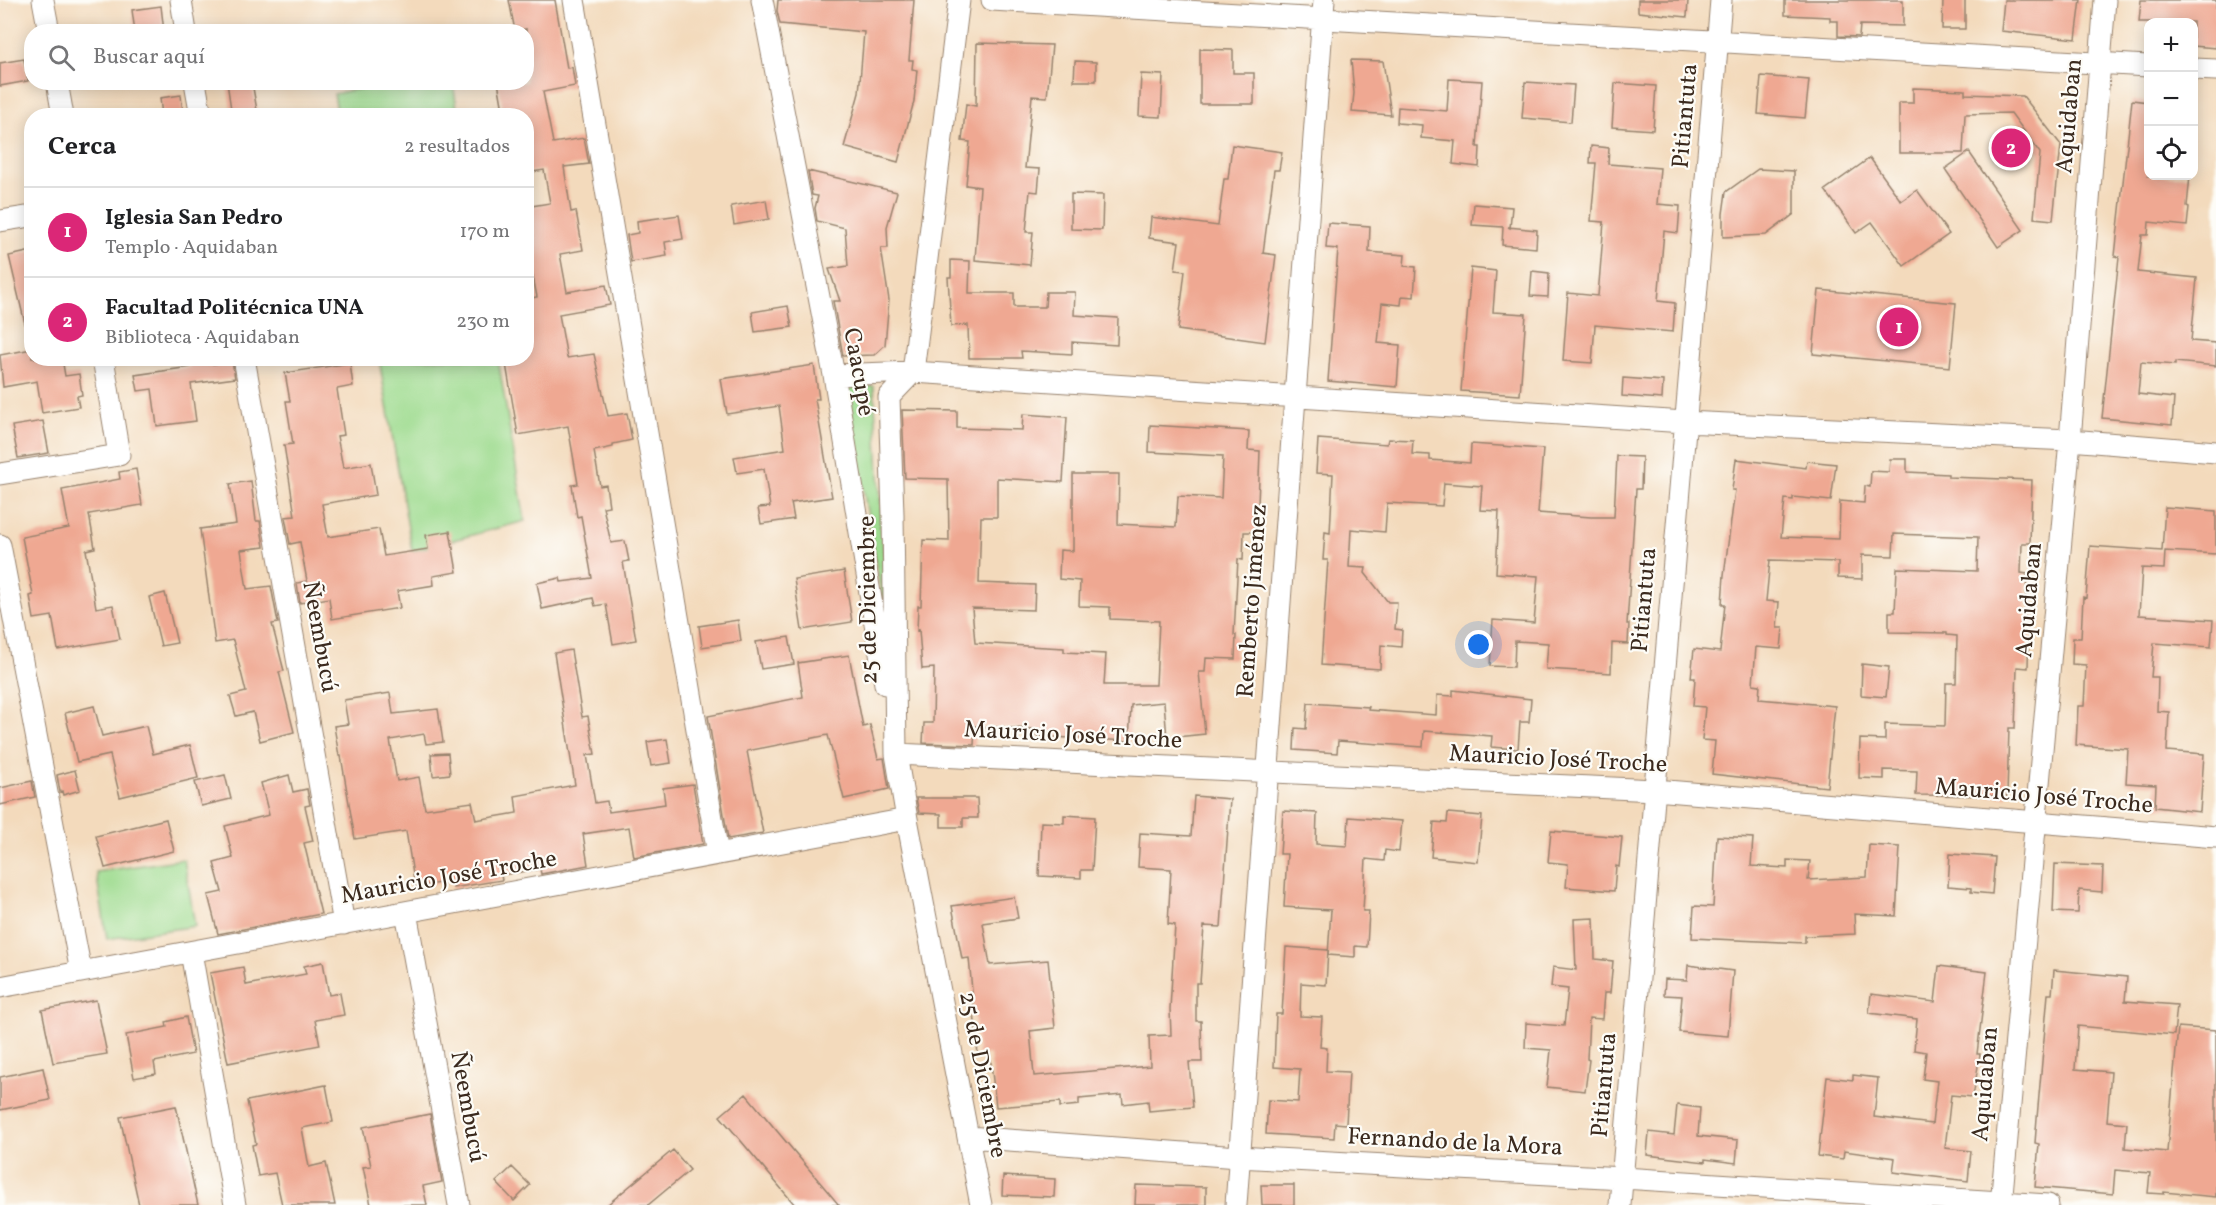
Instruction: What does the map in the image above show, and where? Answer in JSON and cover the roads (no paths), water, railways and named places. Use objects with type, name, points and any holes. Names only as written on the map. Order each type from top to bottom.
[{"type":"street","points":[[43,0],[48,24]]},
{"type":"street","points":[[181,0],[185,24]]},
{"type":"street","points":[[574,0],[718,854]]},
{"type":"street","name":"Caacupé","points":[[762,0],[834,375],[896,754]]},
{"type":"street","points":[[913,372],[959,0]]},
{"type":"street","points":[[992,0],[1322,10],[1718,41],[2144,66]]},
{"type":"street","name":"Pitiantuta","points":[[1620,1205],[1721,0]]},
{"type":"street","name":"Aquidaban","points":[[2001,1203],[2070,440],[2105,0]]},
{"type":"street","name":"Remberto Jiménez","points":[[1236,1205],[1322,10]]},
{"type":"street","points":[[2198,69],[2216,70]]},
{"type":"street","points":[[58,90],[62,108]]},
{"type":"street","points":[[196,90],[200,108]]},
{"type":"street","points":[[0,221],[24,217]]},
{"type":"street","points":[[0,474],[119,455],[104,366]]},
{"type":"street","name":"Ñeembucú","points":[[245,366],[344,924]]},
{"type":"street","points":[[834,375],[913,372],[1685,422],[2070,440],[2216,452]]},
{"type":"street","name":"25 de Diciembre","points":[[913,372],[889,397],[896,754],[981,1205]]},
{"type":"street","points":[[0,546],[81,972]]},
{"type":"street","name":"Mauricio José Troche","points":[[896,754],[1655,790],[2216,837]]},
{"type":"street","name":"Mauricio José Troche","points":[[0,987],[907,819]]},
{"type":"street","name":"Ñeembucú","points":[[406,912],[459,1205]]},
{"type":"street","points":[[191,952],[235,1205]]},
{"type":"street","name":"Fernando de la Mora","points":[[968,1137],[1238,1157],[1623,1178],[2048,1205]]},
{"type":"place","name":"Facultad Politécnica UNA","points":[[2011,148]]},
{"type":"place","name":"Iglesia San Pedro","points":[[1899,327]]}]
